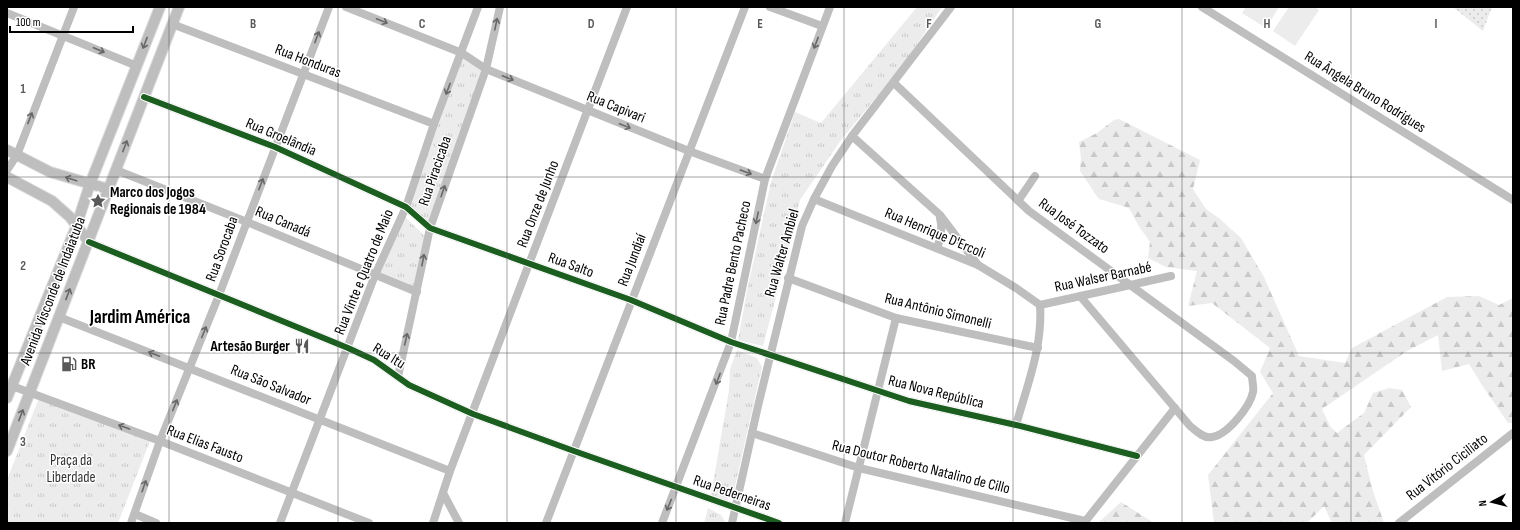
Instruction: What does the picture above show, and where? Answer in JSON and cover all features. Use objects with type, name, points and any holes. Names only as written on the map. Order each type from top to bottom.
[{"type":"main road","name":"Avenida Visconde de Indaiatuba","points":[[7,398],[76,227],[90,184],[160,7]]},
{"type":"main road","name":"Avenida Visconde de Indaiatuba","points":[[7,451],[179,7]]},
{"type":"main road","points":[[7,150],[50,172],[108,190]]},
{"type":"main road","points":[[7,177],[52,200],[70,217],[76,227],[89,242]]},
{"type":"street","points":[[7,170],[17,155],[74,7]]},
{"type":"street","name":"Rua Sorocaba","points":[[131,523],[160,441],[219,295],[329,7]]},
{"type":"street","name":"Rua Capivari","points":[[346,7],[462,53],[486,69],[689,151],[765,179]]},
{"type":"street","name":"Rua Vinte e Quatro de Maio","points":[[280,523],[375,275],[406,207],[434,124],[462,53],[478,7]]},
{"type":"street","points":[[486,69],[500,7]]},
{"type":"street","name":"Rua Onze de Junho","points":[[433,523],[450,471],[589,111],[627,7]]},
{"type":"street","name":"Rua Jundiaí","points":[[546,523],[745,7]]},
{"type":"street","points":[[770,7],[822,26]]},
{"type":"street","name":"Rua Padre Bento Pacheco","points":[[662,523],[732,342],[765,179],[830,7]]},
{"type":"street","name":"Rua Walter Ambiel","points":[[732,523],[788,278],[802,226],[814,199],[832,166],[852,136],[952,7]]},
{"type":"street","name":"Rua Ângela Bruno Rodrigues","points":[[1202,7],[1513,200]]},
{"type":"street","points":[[7,13],[137,66]]},
{"type":"street","name":"Rua Honduras","points":[[172,24],[434,124]]},
{"type":"street","name":"Rua Piracicaba","points":[[398,377],[430,228],[486,69]]},
{"type":"street","name":"Rua José Tozzato","points":[[894,83],[1029,211],[1252,376],[1254,391],[1250,402],[1240,416],[1221,434],[1211,438],[1201,435],[1190,426],[1175,408]]},
{"type":"street","name":"Rua Groelândia","points":[[144,97],[275,147],[406,207]]},
{"type":"street","points":[[852,136],[940,216],[978,265]]},
{"type":"street","name":"Rua Canadá","points":[[116,170],[417,292]]},
{"type":"street","points":[[1018,201],[1035,176]]},
{"type":"street","name":"Rua Henrique D'Ercoli","points":[[814,199],[978,265],[1016,288],[1040,305]]},
{"type":"street","name":"Rua Salto","points":[[406,207],[430,228],[631,300],[732,342]]},
{"type":"street","points":[[937,248],[942,226],[940,216]]},
{"type":"street","name":"Rua Itu","points":[[89,242],[348,348],[374,360],[409,385],[473,414],[676,488]]},
{"type":"street","name":"Rua Walser Barnabé","points":[[1040,305],[1171,276]]},
{"type":"street","name":"Rua Antônio Simonelli","points":[[788,278],[896,318],[1038,348]]},
{"type":"street","points":[[1080,296],[1175,408],[1084,522]]},
{"type":"street","points":[[1016,425],[1038,348],[1041,319],[1040,305]]},
{"type":"street","name":"Rua São Salvador","points":[[59,317],[450,471]]},
{"type":"street","points":[[845,523],[896,318]]},
{"type":"street","name":"Rua Nova República","points":[[732,342],[909,401],[1016,425],[1137,456]]},
{"type":"street","name":"Rua Elias Fausto","points":[[12,386],[160,441],[369,523]]},
{"type":"street","name":"Rua Doutor Roberto Natalino de Cillo","points":[[752,433],[859,468],[1084,522]]},
{"type":"street","name":"Rua Vitório Ciciliato","points":[[1399,523],[1513,433]]},
{"type":"street","name":"Rua Pederneiras","points":[[676,488],[779,523]]},
{"type":"street","points":[[443,492],[459,523]]},
{"type":"street","points":[[135,514],[156,523]]},
{"type":"green space","points":[[917,7],[942,7],[903,65],[841,140],[800,200],[763,346],[738,340],[747,291],[771,182],[795,112],[821,123]]},
{"type":"green space","points":[[1246,7],[1279,7],[1266,28],[1242,13]]},
{"type":"green space","points":[[1289,7],[1315,7],[1319,10],[1295,46],[1273,31]]},
{"type":"green space","points":[[1453,7],[1492,7],[1483,31]]},
{"type":"green space","points":[[462,53],[486,69],[430,228],[406,207]]},
{"type":"green space","points":[[1119,119],[1200,160],[1193,189],[1206,209],[1220,219],[1241,238],[1264,277],[1299,356],[1345,363],[1352,348],[1447,297],[1479,296],[1499,305],[1513,298],[1513,423],[1508,423],[1469,364],[1442,371],[1438,335],[1407,351],[1322,409],[1330,426],[1337,433],[1364,413],[1373,393],[1389,388],[1402,390],[1411,407],[1364,455],[1372,488],[1384,523],[1332,523],[1324,506],[1307,523],[1214,523],[1208,475],[1273,393],[1260,372],[1270,348],[1212,303],[1188,306],[1197,271],[1166,267],[1148,258],[1150,242],[1138,225],[1129,208],[1099,199],[1080,171],[1081,158],[1079,142],[1097,133],[1114,120]]},
{"type":"green space","points":[[402,214],[427,238],[417,292],[375,275]]},
{"type":"green space","points":[[737,350],[757,358],[762,367],[733,495],[727,500],[711,495],[729,390],[730,369]]},
{"type":"green space","name":"Praça da Liberdade","points":[[39,398],[150,441],[118,523],[7,523],[7,480]]},
{"type":"green space","points":[[1121,502],[1154,523],[1098,523]]},
{"type":"green space","points":[[708,508],[721,515],[726,523],[704,523]]},
{"type":"cycle path","points":[[144,97],[275,147],[406,207],[430,228],[631,300],[731,342],[909,401],[1016,425],[1137,456]]},
{"type":"cycle path","points":[[89,242],[348,348],[374,360],[409,385],[473,414],[779,523]]},
{"type":"place","name":"Marco dos Jogos Regionais de 1984","points":[[98,201]]},
{"type":"place","name":"Artesão Burger","points":[[302,346]]},
{"type":"place","name":"BR","points":[[69,364]]},
{"type":"district","name":"Jardim América","points":[[140,317]]}]
